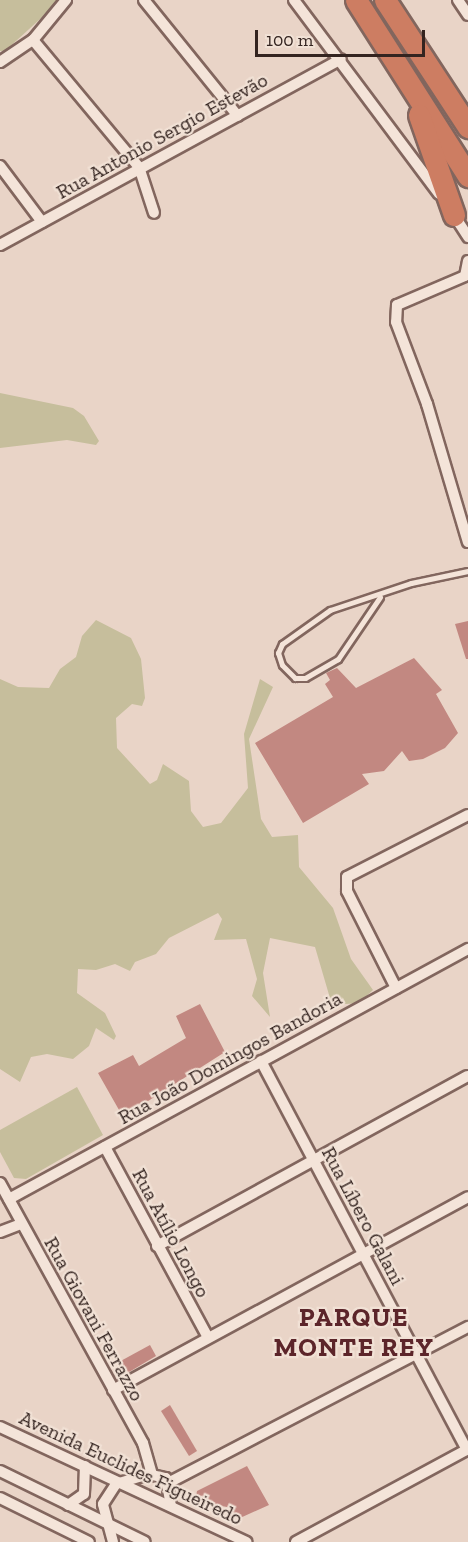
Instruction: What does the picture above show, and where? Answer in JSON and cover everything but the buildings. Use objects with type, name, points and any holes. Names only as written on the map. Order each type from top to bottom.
[{"type":"highway","points":[[356,0],[468,176]]},
{"type":"highway","points":[[385,0],[468,127]]},
{"type":"highway","points":[[407,80],[454,215]]},
{"type":"street","points":[[0,62],[33,40],[66,0]]},
{"type":"street","points":[[144,0],[238,116]]},
{"type":"street","points":[[294,0],[341,59],[468,237]]},
{"type":"street","points":[[458,0],[468,15]]},
{"type":"street","points":[[33,40],[139,167],[154,213]]},
{"type":"street","name":"Rua Antonio Sergio Estevão","points":[[0,245],[139,167],[341,59]]},
{"type":"street","points":[[0,166],[42,222]]},
{"type":"street","points":[[468,261],[465,276],[397,305],[396,322],[427,404],[468,542]]},
{"type":"street","points":[[396,988],[347,891],[347,877],[468,815]]},
{"type":"street","name":"Rua João Domingos Bandoria","points":[[9,1199],[468,948]]},
{"type":"street","name":"Rua Líbero Galani","points":[[261,1061],[361,1253],[468,1449]]},
{"type":"street","points":[[157,1246],[468,1076]]},
{"type":"street","name":"Rua Atílio Longo","points":[[105,1146],[207,1336]]},
{"type":"street","name":"Rua Giovani Ferrazzo","points":[[0,1183],[150,1458],[152,1474]]},
{"type":"street","points":[[113,1390],[207,1336],[468,1197]]},
{"type":"street","points":[[0,1232],[21,1224]]},
{"type":"street","points":[[170,1482],[468,1327]]},
{"type":"street","name":"Avenida Euclides Figueiredo","points":[[0,1426],[85,1466],[116,1484],[171,1505],[224,1537],[247,1542]]},
{"type":"street","points":[[296,1542],[468,1449]]},
{"type":"street","points":[[68,1506],[84,1494],[85,1466]]},
{"type":"street","points":[[0,1471],[145,1542]]},
{"type":"street","points":[[113,1542],[103,1504],[116,1484],[152,1474],[170,1482]]},
{"type":"street","points":[[170,1482],[171,1505]]},
{"type":"street","points":[[0,1498],[90,1542]]},
{"type":"lane","points":[[380,597],[338,659],[305,678],[295,678],[282,665],[278,653],[282,644],[330,610],[380,597],[411,583],[468,571]]},
{"type":"shaded area","points":[[0,0],[61,0],[5,51],[0,51]]},
{"type":"shaded area","points":[[0,393],[73,408],[84,416],[99,441],[96,445],[67,440],[0,448]]},
{"type":"shaded area","points":[[96,620],[131,638],[141,659],[145,698],[142,706],[132,704],[116,718],[117,748],[150,784],[157,780],[163,764],[189,781],[191,811],[203,827],[221,823],[248,788],[244,734],[260,679],[273,687],[249,739],[261,819],[272,837],[298,835],[299,867],[333,908],[351,959],[373,990],[359,1003],[332,1005],[315,947],[270,938],[263,973],[270,1017],[252,996],[257,979],[246,939],[214,940],[222,919],[218,913],[169,938],[156,954],[135,962],[130,971],[115,964],[96,970],[78,969],[77,993],[105,1013],[116,1036],[114,1040],[96,1028],[89,1046],[73,1059],[47,1054],[31,1057],[20,1082],[0,1069],[0,679],[18,687],[49,688],[60,669],[76,657],[82,636]]},
{"type":"shaded area","points":[[77,1087],[103,1135],[26,1179],[14,1178],[0,1152],[0,1130]]},
{"type":"district","name":"PARQUE MONTE REY","points":[[354,1333]]}]
